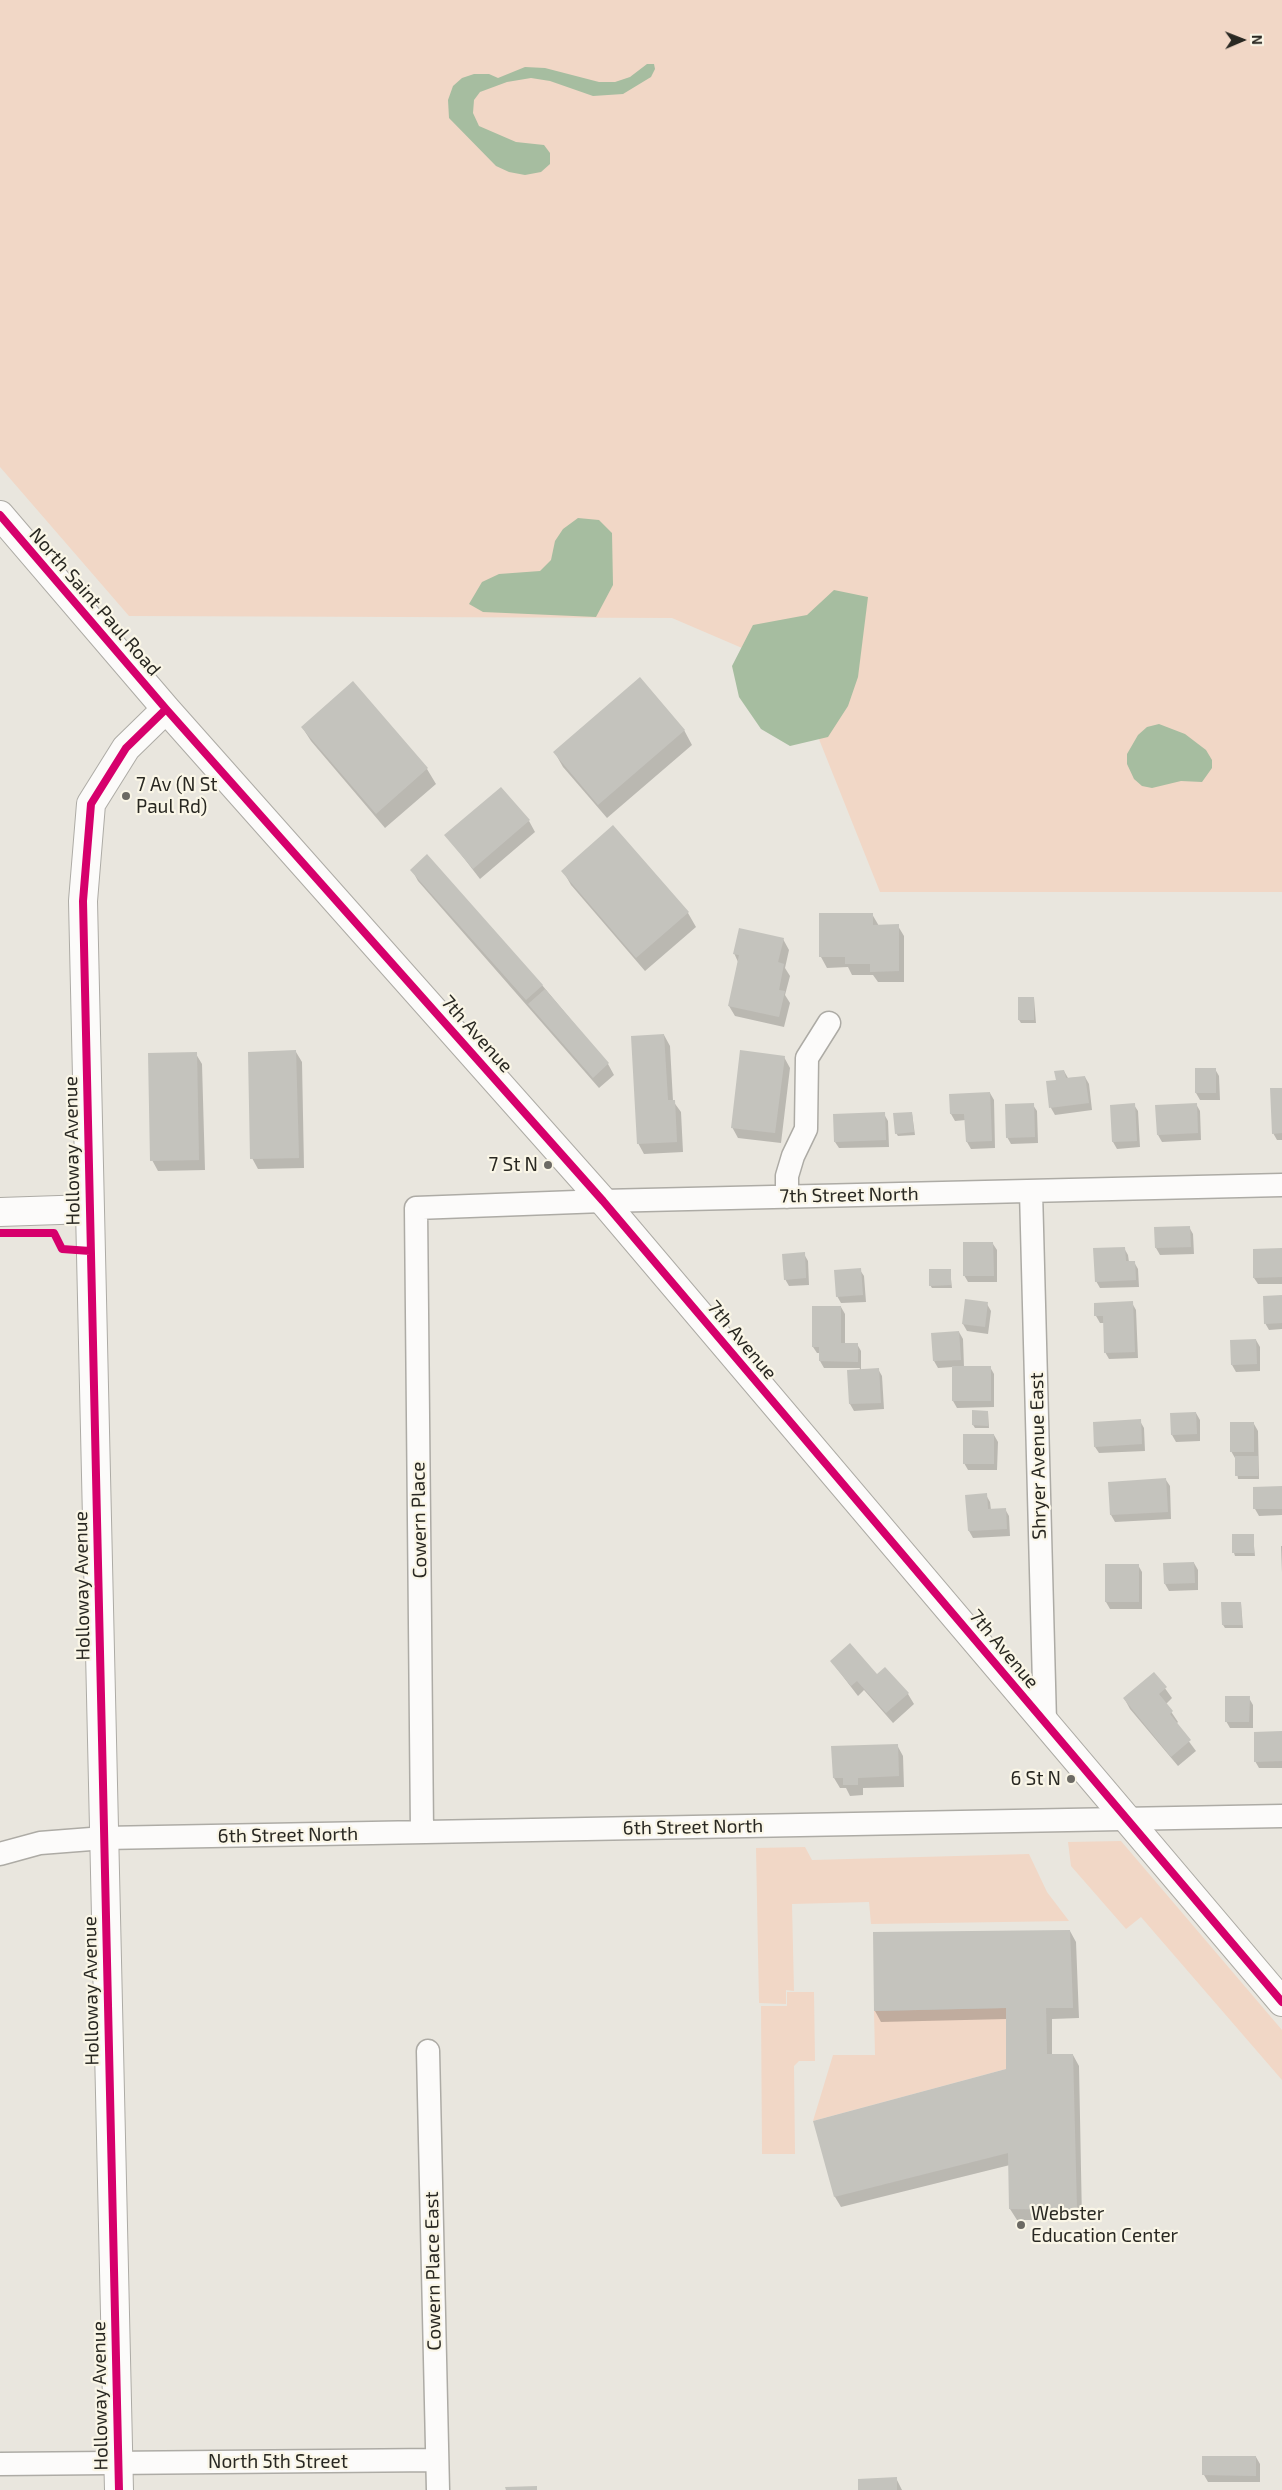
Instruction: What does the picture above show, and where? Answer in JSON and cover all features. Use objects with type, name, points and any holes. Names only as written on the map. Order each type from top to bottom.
[{"type":"street","name":"North Saint Paul Road","points":[[0,516],[166,709]]},
{"type":"street","name":"7th Avenue","points":[[166,709],[604,1201],[1282,2002]]},
{"type":"street","name":"Holloway Avenue","points":[[119,2490],[83,901],[91,804],[126,748],[166,709]]},
{"type":"street","points":[[787,1196],[787,1176],[806,1129],[807,1058],[829,1023]]},
{"type":"street","name":"7th Street North","points":[[416,1208],[787,1196],[1282,1185]]},
{"type":"street","name":"Shryer Avenue East","points":[[1032,1191],[1045,1722]]},
{"type":"street","name":"Cowern Place","points":[[416,1208],[422,1832]]},
{"type":"street","points":[[0,1212],[89,1210]]},
{"type":"street","name":"6th Street North","points":[[0,1854],[40,1843],[104,1838],[1282,1816]]},
{"type":"street","name":"Cowern Place East","points":[[428,2051],[438,2490]]},
{"type":"street","name":"North 5th Street","points":[[0,2464],[437,2460]]},
{"type":"shaded area","points":[[0,0],[1282,0],[1282,892],[880,892],[791,669],[672,618],[129,616],[0,467]]},
{"type":"shaded area","points":[[647,64],[654,64],[655,69],[651,77],[623,94],[593,96],[550,81],[531,78],[507,82],[480,92],[474,100],[473,113],[479,126],[516,142],[544,145],[550,153],[550,164],[541,172],[525,175],[509,172],[496,166],[449,118],[448,100],[453,86],[462,78],[474,74],[489,74],[498,78],[525,67],[545,68],[599,82],[615,82],[630,77]]},
{"type":"shaded area","points":[[578,518],[599,520],[612,533],[613,585],[596,617],[483,612],[469,604],[482,582],[499,574],[540,571],[551,560],[555,541],[563,529]]},
{"type":"shaded area","points":[[834,590],[868,597],[858,677],[848,706],[828,737],[790,746],[761,729],[739,697],[732,666],[753,625],[807,615]]},
{"type":"shaded area","points":[[1159,724],[1185,734],[1206,750],[1212,760],[1212,768],[1202,782],[1181,781],[1152,788],[1142,786],[1134,779],[1127,764],[1127,754],[1138,735],[1147,727]]},
{"type":"shaded area","points":[[1121,1841],[1282,2030],[1282,2080],[1141,1917],[1126,1929],[1071,1866],[1068,1842]]},
{"type":"shaded area","points":[[805,1847],[812,1860],[1029,1854],[1047,1892],[1069,1921],[871,1924],[869,1902],[792,1904],[794,1991],[786,1990],[786,2004],[759,2003],[756,1848]]},
{"type":"shaded area","points":[[787,1992],[814,1992],[815,2061],[799,2061],[794,2066],[795,2154],[762,2154],[761,2006],[787,2006]]},
{"type":"shaded area","points":[[1006,2008],[1006,2069],[813,2121],[833,2055],[875,2055],[874,2011]]},
{"type":"building","points":[[640,677],[685,730],[598,805],[553,752]]},
{"type":"building","points":[[353,681],[428,768],[376,814],[301,727]]},
{"type":"building","points":[[501,787],[530,820],[473,869],[444,835]]},
{"type":"building","points":[[613,825],[689,912],[636,958],[561,871]]},
{"type":"building","points":[[427,854],[543,985],[526,1000],[410,870]]},
{"type":"building","points":[[819,913],[873,913],[873,925],[899,924],[899,971],[870,972],[870,964],[845,964],[845,957],[819,957]]},
{"type":"building","points":[[739,928],[784,938],[778,962],[784,964],[779,990],[785,991],[779,1017],[728,1006],[739,955],[733,954]]},
{"type":"building","points":[[545,989],[609,1063],[593,1078],[528,1004]]},
{"type":"building","points":[[1018,997],[1034,997],[1034,1020],[1018,1020]]},
{"type":"building","points":[[664,1034],[668,1100],[675,1100],[677,1142],[637,1144],[631,1036]]},
{"type":"building","points":[[296,1050],[299,1158],[250,1159],[248,1052]]},
{"type":"building","points":[[740,1050],[785,1056],[775,1133],[731,1128]]},
{"type":"building","points":[[197,1052],[199,1160],[150,1161],[148,1053]]},
{"type":"building","points":[[1195,1068],[1216,1068],[1216,1093],[1195,1093]]},
{"type":"building","points":[[1064,1070],[1066,1078],[1085,1076],[1089,1103],[1049,1108],[1046,1081],[1056,1080],[1054,1071]]},
{"type":"building","points":[[1270,1088],[1282,1088],[1282,1133],[1272,1134]]},
{"type":"building","points":[[990,1092],[992,1141],[966,1142],[964,1114],[950,1114],[949,1094]]},
{"type":"building","points":[[1034,1103],[1035,1137],[1006,1138],[1005,1104]]},
{"type":"building","points":[[1135,1103],[1137,1141],[1112,1142],[1110,1105]]},
{"type":"building","points":[[1197,1103],[1198,1133],[1157,1135],[1155,1105]]},
{"type":"building","points":[[885,1112],[886,1140],[834,1142],[833,1114]]},
{"type":"building","points":[[912,1112],[914,1132],[895,1134],[893,1113]]},
{"type":"building","points":[[1190,1226],[1191,1247],[1155,1248],[1154,1227]]},
{"type":"building","points":[[963,1242],[993,1242],[994,1276],[963,1276]]},
{"type":"building","points":[[1125,1247],[1126,1261],[1135,1261],[1136,1280],[1095,1282],[1093,1248]]},
{"type":"building","points":[[1282,1248],[1282,1277],[1253,1278],[1253,1249]]},
{"type":"building","points":[[805,1252],[806,1278],[784,1280],[782,1254]]},
{"type":"building","points":[[861,1268],[863,1295],[836,1297],[834,1270]]},
{"type":"building","points":[[929,1269],[951,1269],[951,1285],[929,1286]]},
{"type":"building","points":[[1282,1295],[1282,1323],[1264,1324],[1263,1296]]},
{"type":"building","points":[[965,1299],[988,1302],[985,1327],[962,1324]]},
{"type":"building","points":[[1133,1301],[1135,1352],[1104,1353],[1103,1316],[1094,1316],[1094,1303]]},
{"type":"building","points":[[812,1306],[841,1306],[841,1343],[858,1343],[858,1362],[819,1361],[819,1347],[812,1347]]},
{"type":"building","points":[[959,1331],[961,1360],[933,1361],[931,1333]]},
{"type":"building","points":[[1256,1339],[1257,1364],[1231,1365],[1230,1340]]},
{"type":"building","points":[[952,1366],[991,1366],[991,1401],[952,1401]]},
{"type":"building","points":[[879,1368],[881,1403],[849,1404],[847,1370]]},
{"type":"building","points":[[972,1410],[988,1411],[988,1426],[972,1425]]},
{"type":"building","points":[[1196,1412],[1197,1434],[1171,1435],[1170,1413]]},
{"type":"building","points":[[1141,1419],[1142,1444],[1094,1447],[1093,1422]]},
{"type":"building","points":[[1230,1422],[1254,1422],[1254,1452],[1230,1452]]},
{"type":"building","points":[[963,1434],[994,1434],[994,1464],[963,1464]]},
{"type":"building","points":[[1235,1456],[1258,1456],[1258,1476],[1235,1476]]},
{"type":"building","points":[[1166,1478],[1168,1512],[1110,1515],[1108,1482]]},
{"type":"building","points":[[1282,1486],[1282,1509],[1253,1509],[1253,1487]]},
{"type":"building","points":[[987,1493],[988,1509],[1006,1508],[1007,1529],[968,1531],[965,1495]]},
{"type":"building","points":[[1232,1534],[1254,1534],[1254,1553],[1232,1553]]},
{"type":"building","points":[[1194,1562],[1195,1583],[1164,1584],[1163,1563]]},
{"type":"building","points":[[1105,1564],[1139,1564],[1139,1602],[1105,1602]]},
{"type":"building","points":[[1221,1602],[1241,1602],[1242,1625],[1222,1625]]},
{"type":"building","points":[[850,1643],[877,1674],[885,1667],[909,1693],[886,1713],[857,1681],[851,1686],[830,1661]]},
{"type":"building","points":[[1154,1672],[1167,1687],[1159,1694],[1173,1711],[1170,1714],[1191,1740],[1171,1757],[1123,1698]]},
{"type":"building","points":[[1225,1696],[1250,1696],[1249,1722],[1225,1722]]},
{"type":"building","points":[[1282,1731],[1282,1761],[1254,1762],[1254,1732]]},
{"type":"building","points":[[898,1744],[899,1776],[858,1778],[858,1785],[843,1785],[843,1778],[833,1778],[831,1746]]},
{"type":"building","points":[[1070,1930],[1073,2008],[1046,2008],[1047,2054],[1073,2054],[1077,2210],[1009,2209],[1008,2153],[834,2197],[813,2121],[1006,2069],[1006,2008],[874,2011],[873,1932]]},
{"type":"building","points":[[1202,2456],[1256,2456],[1256,2476],[1202,2475]]},
{"type":"building","points":[[897,2477],[897,2490],[858,2490],[858,2479]]},
{"type":"building","points":[[537,2486],[537,2490],[506,2490],[505,2487]]},
{"type":"cycle path","points":[[0,515],[166,709],[603,1201],[1282,2002]]},
{"type":"cycle path","points":[[119,2490],[83,901],[91,804],[126,748],[166,709]]},
{"type":"cycle path","points":[[0,1233],[54,1233],[62,1249],[90,1251]]},
{"type":"place","name":"7 Av (N St Paul Rd)","points":[[126,796]]},
{"type":"place","name":"7 St N","points":[[548,1165]]},
{"type":"place","name":"6 St N","points":[[1071,1779]]},
{"type":"place","name":"Webster Education Center","points":[[1021,2225]]}]
